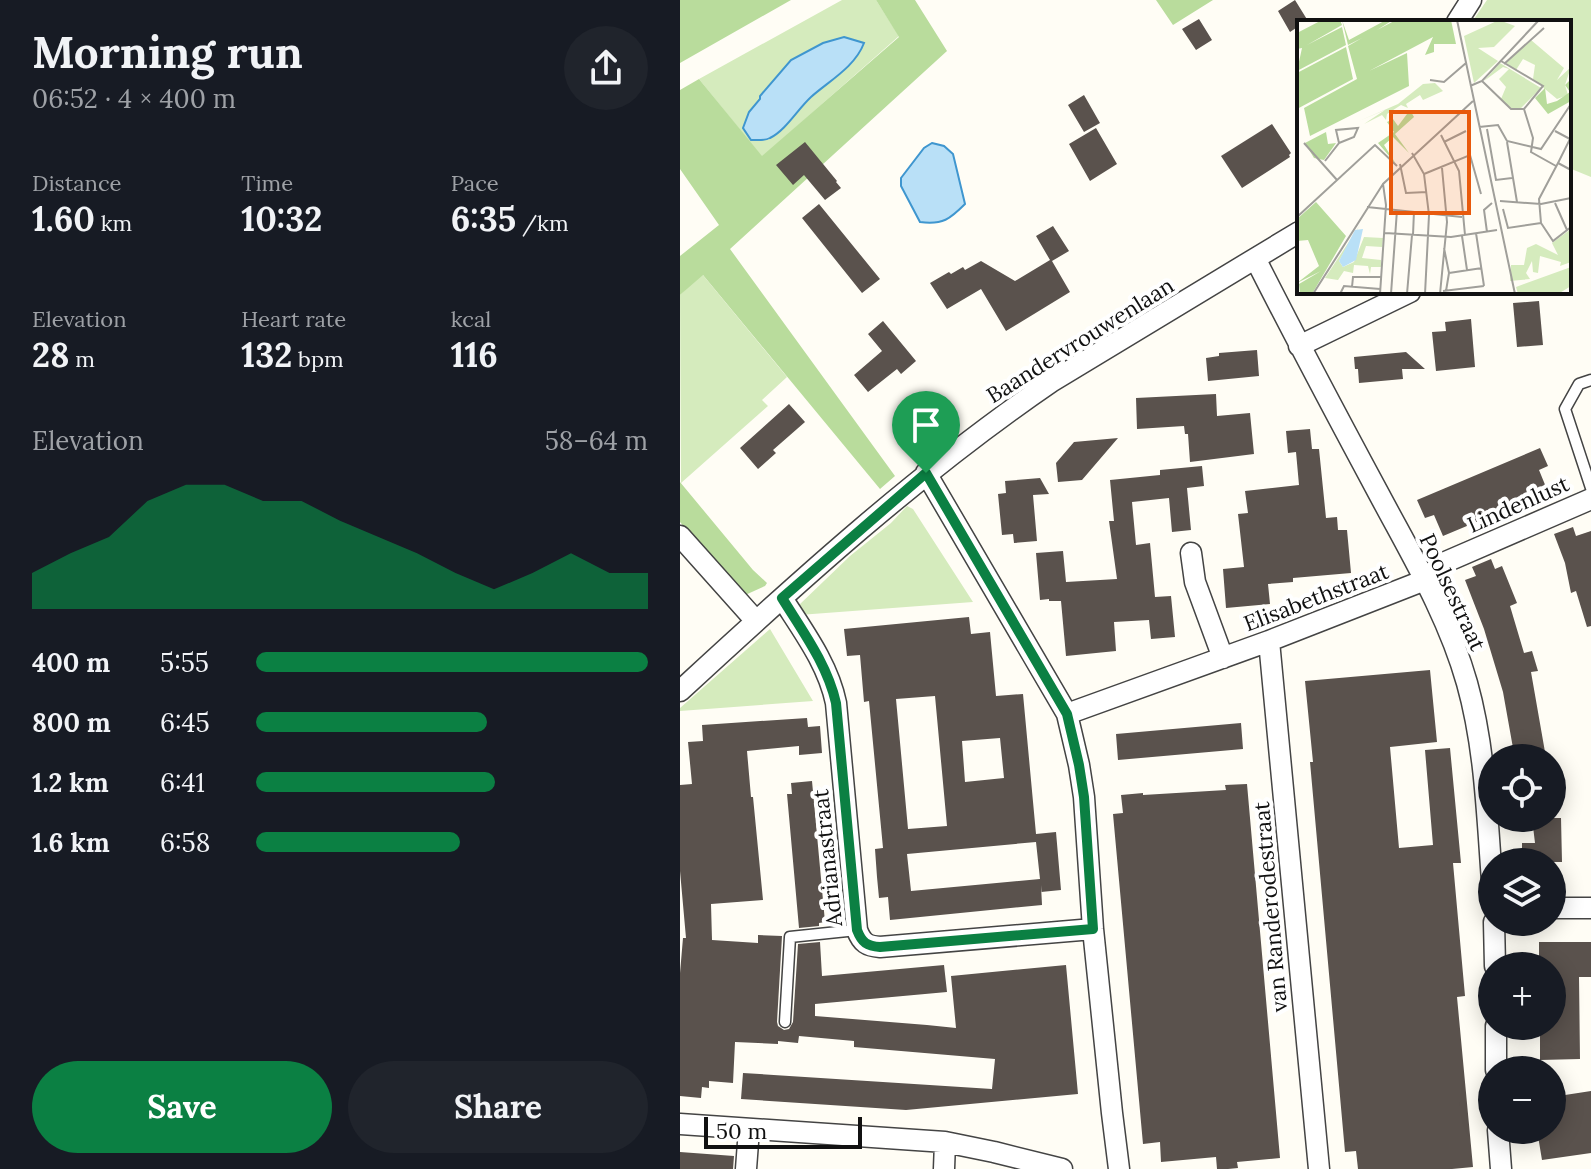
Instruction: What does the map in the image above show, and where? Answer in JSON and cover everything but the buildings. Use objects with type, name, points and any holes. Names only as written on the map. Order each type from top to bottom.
[{"type":"street","points":[[1458,20],[1471,0]]},
{"type":"street","name":"Baandervrouwenlaan","points":[[680,691],[926,473],[1013,408],[1297,233]]},
{"type":"street","name":"Poolsestraat","points":[[1256,260],[1451,634],[1467,684],[1485,784],[1490,848]]},
{"type":"street","points":[[1299,346],[1406,294]]},
{"type":"street","points":[[926,473],[1067,714],[1084,797],[1093,929],[1119,1169]]},
{"type":"street","name":"Lindenlust","points":[[1425,580],[1441,564],[1591,499]]},
{"type":"street","points":[[680,536],[756,621]]},
{"type":"street","name":"Elisabethstraat","points":[[1191,553],[1195,582],[1223,658]]},
{"type":"street","name":"Elisabethstraat","points":[[1067,714],[1269,641],[1425,580]]},
{"type":"street","name":"Adrianastraat","points":[[782,598],[809,640],[836,703],[860,939],[868,946],[880,947],[1093,929]]},
{"type":"street","name":"van Randerodestraat","points":[[1269,641],[1319,1169]]},
{"type":"street","points":[[1566,908],[1591,908]]},
{"type":"street","points":[[680,1124],[945,1142],[1062,1169]]},
{"type":"street","points":[[746,1169],[749,1129]]},
{"type":"street","points":[[944,1169],[945,1142]]},
{"type":"street","points":[[1499,1144],[1501,1169]]},
{"type":"lane","name":"Lindenlust","points":[[1591,380],[1579,384],[1565,409],[1591,488]]},
{"type":"lane","points":[[785,1022],[790,937],[857,930]]},
{"type":"green space","points":[[680,0],[791,0],[680,63]]},
{"type":"green space","points":[[842,0],[876,0],[899,36],[762,157],[699,79]],"holes":[[[844,37],[863,43],[782,128],[768,140],[749,112],[760,99],[823,43]]]},
{"type":"green space","points":[[876,0],[915,0],[947,51],[730,249],[895,476],[880,489],[703,275],[680,295],[680,256],[719,225],[680,169],[680,90],[699,79],[762,156],[899,37]]},
{"type":"green space","points":[[1156,0],[1213,0],[1173,25]]},
{"type":"green space","points":[[1487,0],[1591,0],[1591,177],[1571,169],[1571,20],[1473,20]]},
{"type":"green space","points":[[702,274],[787,377],[762,400],[768,406],[681,483],[680,295]]},
{"type":"green space","points":[[680,482],[767,583],[765,586],[743,596],[680,522]]},
{"type":"green space","points":[[907,506],[913,509],[973,602],[799,615],[799,605]]},
{"type":"green space","points":[[770,629],[813,701],[680,711],[680,708]]},
{"type":"water","points":[[844,37],[864,43],[854,59],[811,97],[776,134],[766,140],[751,140],[743,128],[749,112],[791,60],[823,43]]},
{"type":"water","points":[[932,143],[944,146],[953,154],[965,204],[946,220],[935,223],[920,222],[901,186],[901,178],[924,148]]},
{"type":"route","points":[[926,473],[1067,714],[1084,797],[1093,929],[880,947],[868,946],[860,939],[836,703],[823,667],[782,598],[926,473]]}]
